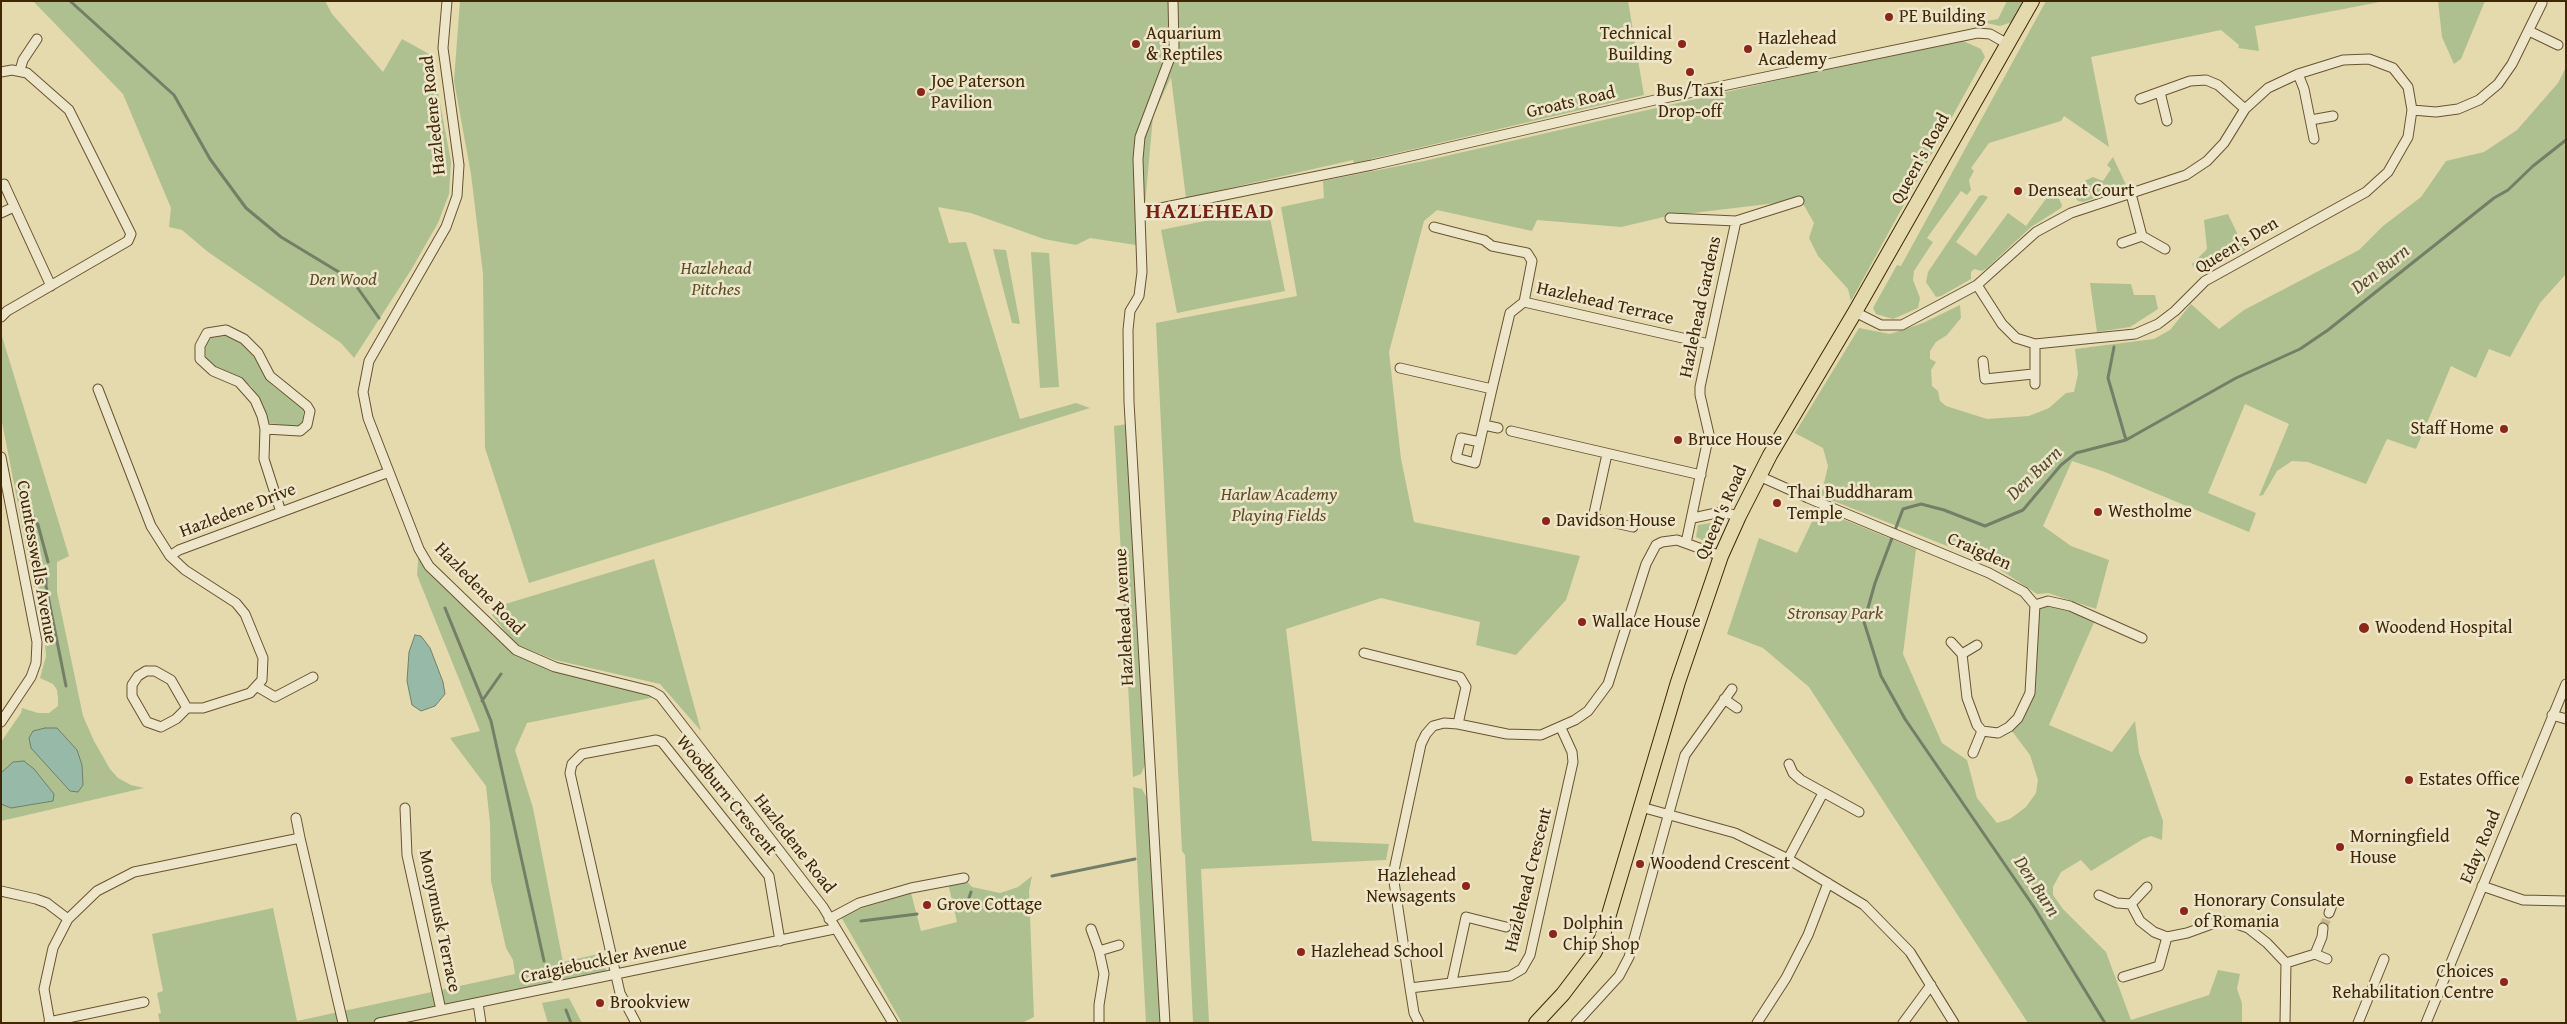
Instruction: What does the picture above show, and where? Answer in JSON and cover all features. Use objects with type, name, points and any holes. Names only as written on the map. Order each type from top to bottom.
[{"type":"main road","name":"Queen's Road","points":[[1536,1023],[1563,994],[1594,953],[1602,938],[1678,682],[1721,556],[1739,516],[1759,476],[1855,312],[2006,43],[2032,1]]},
{"type":"street","name":"Hazledene Road","points":[[447,1],[443,48],[459,165],[457,196],[446,227],[368,361],[363,392],[368,418],[419,549],[429,566],[473,611],[516,650],[556,667],[651,690],[660,696],[822,907],[893,1023]]},
{"type":"street","name":"Hazlehead Avenue","points":[[1165,1023],[1128,393],[1128,330],[1130,311],[1139,296],[1142,272],[1138,159],[1140,137],[1174,47],[1173,1]]},
{"type":"street","points":[[2412,110],[2436,112],[2458,109],[2479,100],[2498,84],[2512,64],[2542,3]]},
{"type":"street","points":[[2529,31],[2558,45]]},
{"type":"street","name":"Groats Road","points":[[1141,212],[1372,165],[1655,100],[1977,33],[1990,34],[2006,43]]},
{"type":"street","points":[[20,70],[23,60],[37,39]]},
{"type":"street","name":"Queen's Den","points":[[1855,312],[1881,325],[1892,327],[1902,325],[1977,285],[2036,232],[2071,213],[2186,175],[2207,161],[2224,143],[2245,109],[2268,88],[2298,74],[2343,60],[2369,59],[2394,68],[2408,86],[2412,110],[2408,137],[2388,172],[2366,192],[2205,281],[2175,311],[2158,324],[2135,334],[2034,344]]},
{"type":"street","points":[[1,72],[20,70],[27,73],[69,110],[131,234],[128,241],[1,317]]},
{"type":"street","points":[[2298,74],[2304,89],[2314,138]]},
{"type":"street","points":[[2140,99],[2190,81],[2206,80],[2218,85],[2245,109]]},
{"type":"street","points":[[2160,92],[2167,121]]},
{"type":"street","points":[[2311,120],[2333,116]]},
{"type":"street","points":[[4,184],[51,286]]},
{"type":"street","points":[[2131,194],[2142,236],[2164,249]]},
{"type":"street","name":"Hazlehead Gardens","points":[[1670,218],[1736,221],[1799,202]]},
{"type":"street","points":[[1,213],[14,207]]},
{"type":"street","name":"Hazlehead Gardens","points":[[1686,543],[1693,518],[1709,434],[1700,395],[1700,387],[1736,221]]},
{"type":"street","points":[[1434,227],[1484,240],[1492,246],[1527,253],[1531,256],[1532,261],[1524,302],[1510,313],[1480,442]]},
{"type":"street","points":[[2122,243],[2142,236]]},
{"type":"street","points":[[1977,285],[2007,329],[2016,338],[2034,344],[2033,374],[2035,384]]},
{"type":"street","name":"Hazlehead Terrace","points":[[1524,302],[1709,344]]},
{"type":"street","points":[[265,429],[300,431],[307,425],[310,411],[307,406],[270,376],[258,353],[244,339],[226,330],[207,333],[200,346],[200,359],[206,367],[232,377],[245,387],[255,400],[265,429],[264,459],[281,512]]},
{"type":"street","points":[[1983,361],[1985,379],[2033,374]]},
{"type":"street","points":[[1400,368],[1492,389]]},
{"type":"street","points":[[98,389],[151,526],[170,556]]},
{"type":"street","points":[[1484,425],[1498,428]]},
{"type":"street","points":[[1511,431],[1701,475]]},
{"type":"street","points":[[1607,454],[1593,518],[1633,527]]},
{"type":"street","name":"Countesswells Avenue","points":[[1,457],[3,477],[37,642],[36,662],[31,677],[1,722]]},
{"type":"street","name":"Hazledene Drive","points":[[260,683],[263,658],[244,614],[224,594],[185,570],[170,556],[178,550],[388,472]]},
{"type":"street","name":"Craigden","points":[[1759,476],[1989,573],[2024,592],[2035,605]]},
{"type":"street","points":[[1693,518],[1721,512],[1739,516]]},
{"type":"street","points":[[1419,1023],[1414,1013],[1393,875],[1421,744],[1426,734],[1433,726],[1458,724],[1507,734],[1541,735],[1561,728],[1588,711],[1608,684],[1652,550],[1662,542],[1677,540],[1721,556]]},
{"type":"street","points":[[1951,642],[1962,654],[1967,698],[1977,726],[1982,731],[1998,733],[2009,727],[2018,718],[2030,693],[2035,605],[2048,601],[2070,606],[2142,638]]},
{"type":"street","points":[[1962,654],[1977,644]]},
{"type":"street","points":[[1364,653],[1460,677],[1466,687],[1458,724]]},
{"type":"street","points":[[186,708],[182,696],[164,674],[146,671],[138,676],[132,685],[134,704],[147,722],[161,727],[176,719],[186,708],[203,708],[250,693],[260,683],[275,697],[313,677]]},
{"type":"street","name":"Eday Road","points":[[2426,1023],[2566,684]]},
{"type":"street","points":[[1576,1023],[1619,976],[1630,957],[1685,755],[1732,689]]},
{"type":"street","points":[[1724,699],[1737,708]]},
{"type":"street","points":[[2552,715],[2566,718]]},
{"type":"street","name":"Hazlehead Crescent","points":[[1410,988],[1452,981],[1510,976],[1522,969],[1530,955],[1573,762],[1572,752],[1561,728]]},
{"type":"street","points":[[1972,753],[1982,731]]},
{"type":"street","name":"Woodburn Crescent","points":[[616,975],[570,774],[572,764],[582,754],[656,740],[662,742],[769,876],[780,941]]},
{"type":"street","points":[[1789,764],[1793,773],[1801,780],[1859,812]]},
{"type":"street","points":[[1788,859],[1823,793]]},
{"type":"street","points":[[1641,807],[1735,833],[1788,859],[1864,905],[1889,928],[1910,952],[1954,1023]]},
{"type":"street","name":"Monymusk Terrace","points":[[405,808],[407,855],[440,1010]]},
{"type":"street","points":[[296,818],[342,1023]]},
{"type":"street","points":[[144,1002],[50,1022],[44,990],[47,968],[53,948],[68,919],[97,891],[134,872],[300,838]]},
{"type":"street","points":[[829,919],[859,903],[911,888],[964,878]]},
{"type":"street","points":[[1757,1023],[1786,978],[1808,935],[1828,883]]},
{"type":"street","points":[[2482,886],[2523,900],[2566,901]]},
{"type":"street","points":[[2131,904],[2147,887]]},
{"type":"street","points":[[1,891],[36,898],[47,903],[68,919]]},
{"type":"street","points":[[2099,895],[2118,903],[2131,904]]},
{"type":"street","points":[[2131,904],[2140,921],[2154,932],[2167,938],[2220,921],[2231,922],[2248,928],[2267,943],[2286,963],[2285,1023]]},
{"type":"street","name":"Hazlehead Crescent","points":[[1452,981],[1466,917],[1506,927]]},
{"type":"street","points":[[2315,954],[2322,937],[2323,928]]},
{"type":"street","name":"Craigiebuckler Avenue","points":[[379,1023],[834,929]]},
{"type":"street","points":[[1091,929],[1099,951],[1104,974],[1099,1005],[1099,1023]]},
{"type":"street","points":[[2123,977],[2159,966],[2167,938]]},
{"type":"street","points":[[1099,951],[1119,945]]},
{"type":"street","points":[[2286,963],[2315,954],[2327,959]]},
{"type":"street","points":[[2358,1023],[2384,959]]},
{"type":"street","points":[[616,975],[620,994],[636,1023]]},
{"type":"street","points":[[1903,1023],[1930,985]]},
{"type":"street","points":[[478,1003],[481,1023]]},
{"type":"green space","name":"Den Wood","points":[[33,1],[325,1],[332,14],[383,72],[402,39],[431,55],[451,162],[449,194],[438,223],[411,270],[354,358],[341,343],[208,252],[182,230],[169,227],[171,208],[123,94]]},
{"type":"green space","name":"Hazlehead Pitches","points":[[460,1],[1628,1],[1644,95],[1354,163],[1353,160],[1186,198],[1171,77],[1153,116],[1145,205],[1136,245],[1090,238],[1076,245],[1044,239],[971,213],[938,207],[949,243],[966,242],[1020,419],[1076,403],[1090,408],[529,583],[485,448],[483,274],[471,174],[454,81]]},
{"type":"green space","points":[[2007,1],[2026,1],[2015,21],[2000,26],[1982,22],[1998,19]]},
{"type":"green space","points":[[2046,1],[2385,1],[2255,26],[2259,51],[2238,48],[2239,45],[2221,30],[2091,57],[2109,147],[2064,116],[2061,121],[1989,143],[1971,168],[1974,171],[1969,180],[1971,190],[1967,195],[1961,191],[1927,238],[1933,242],[1914,271],[1913,280],[1920,298],[1918,308],[1893,319],[1876,314],[1873,308],[1897,265],[1901,266]]},
{"type":"green space","points":[[2438,1],[2485,1],[2461,59],[2454,64],[2442,37]]},
{"type":"green space","name":"Harlaw Academy Playing Fields","points":[[1963,41],[1981,49],[1985,57],[1851,301],[1848,289],[1818,256],[1809,238],[1814,223],[1801,200],[1668,216],[1621,227],[1537,220],[1532,231],[1437,210],[1424,221],[1389,352],[1401,459],[1414,522],[1580,556],[1566,600],[1516,655],[1476,645],[1480,622],[1381,598],[1286,629],[1312,841],[1389,844],[1386,860],[1201,869],[1209,1023],[1193,1023],[1185,855],[1182,851],[1156,323],[1297,296],[1281,207],[1324,198],[1323,181],[1424,161],[1919,48]]},
{"type":"green space","points":[[2566,67],[2566,274],[2540,303],[2510,357],[2489,349],[2476,378],[2451,366],[2416,449],[2387,439],[2366,484],[2308,462],[2292,461],[2277,471],[2263,495],[2259,496],[2289,424],[2245,404],[2208,493],[2256,513],[2249,532],[2105,472],[2072,461],[2043,526],[2071,546],[2109,560],[2096,609],[2048,593],[2037,594],[1990,563],[1821,496],[1828,466],[1823,448],[1795,433],[1859,328],[1890,334],[1923,323],[1960,305],[1961,318],[1947,335],[1936,342],[1930,351],[1930,359],[1936,362],[1931,370],[1932,386],[1938,391],[1940,401],[1946,406],[1987,419],[2029,416],[2049,408],[2066,393],[2074,392],[2078,374],[2075,349],[2154,339],[2170,330],[2191,304],[2219,329],[2244,310],[2359,250],[2383,226],[2421,197],[2446,161],[2484,152],[2517,130],[2558,83]]},
{"type":"green space","points":[[2113,157],[2127,187],[2083,202],[2078,201],[2074,196],[2082,182],[2093,177],[2103,181],[2111,169],[2107,165]]},
{"type":"green space","points":[[1979,196],[1988,197],[1956,242],[1976,256],[2008,213],[2026,226],[2048,196],[2058,197],[2062,205],[2061,208],[2031,227],[1987,268],[1982,271],[1974,269],[1971,272],[1971,279],[1936,297],[1926,282],[1928,272]]},
{"type":"green space","points":[[1268,208],[1285,291],[1177,313],[1161,230]]},
{"type":"green space","points":[[2228,214],[2245,250],[2197,273],[2192,264],[2207,249],[2204,220]]},
{"type":"green space","points":[[993,249],[1006,250],[1020,324],[1012,323]]},
{"type":"green space","points":[[1031,252],[1049,253],[1059,387],[1040,388]]},
{"type":"green space","points":[[2090,283],[2131,284],[2134,295],[2155,295],[2158,309],[2130,327],[2097,332]]},
{"type":"green space","points":[[1,333],[69,556],[57,562],[57,592],[83,716],[94,741],[110,769],[118,778],[131,785],[144,788],[1,821],[1,742],[21,713],[22,708],[38,713],[49,713],[58,706],[58,698],[57,690],[53,684],[40,678],[46,656],[45,642],[1,417]]},
{"type":"green space","points":[[213,335],[227,336],[242,342],[272,385],[304,410],[302,424],[296,427],[269,423],[259,397],[251,386],[237,376],[212,366],[206,358],[205,345]]},
{"type":"green space","points":[[1128,424],[1145,765],[1141,774],[1133,777],[1114,426]]},
{"type":"green space","name":"Stronsay Park","points":[[1818,509],[1916,549],[1903,654],[1942,743],[1967,760],[1977,798],[1997,823],[2010,819],[2026,807],[2036,793],[2038,780],[2030,755],[2009,727],[2030,693],[2035,605],[2048,601],[2096,618],[2049,725],[2112,752],[2135,721],[2139,753],[2163,821],[2162,840],[2151,836],[2143,839],[2091,871],[2081,860],[2061,872],[2053,887],[2053,895],[2063,909],[2106,952],[2131,1020],[2209,995],[2218,970],[2240,974],[2237,989],[2242,1003],[2242,1023],[2028,1023],[1809,687],[1763,648],[1727,634],[1759,538],[1797,553]]},
{"type":"green space","points":[[1721,523],[1721,528],[1713,542],[1709,543],[1696,537],[1698,525]]},
{"type":"green space","points":[[419,549],[516,650],[660,696],[527,723],[515,750],[533,808],[563,962],[603,953],[607,977],[379,1023],[160,1023],[158,1014],[161,1013],[157,993],[163,991],[152,934],[273,908],[297,1021],[515,974],[513,960],[506,948],[491,881],[490,823],[486,786],[450,738],[480,731],[417,575]]},
{"type":"green space","points":[[654,559],[701,731],[660,684],[555,660],[515,644],[492,615],[502,605]]},
{"type":"green space","points":[[1133,787],[1142,789],[1147,798],[1162,1023],[1146,1023]]},
{"type":"green space","points":[[1032,876],[1029,891],[1034,1017],[1022,1023],[902,1023],[840,915],[911,893],[921,931],[957,922],[948,883],[964,878],[972,887],[1000,893],[1018,887]]},
{"type":"green space","points":[[569,998],[582,1023],[548,1023],[542,1003]]},
{"type":"shaded area","points":[[415,635],[421,636],[430,648],[443,682],[445,694],[435,706],[421,711],[412,705],[407,681],[409,652]]},
{"type":"shaded area","points":[[57,728],[77,750],[82,765],[83,785],[78,792],[70,791],[31,748],[29,738],[33,731]]},
{"type":"shaded area","points":[[24,761],[34,769],[54,794],[53,801],[11,808],[1,804],[1,773],[13,762]]},
{"type":"waterway","points":[[70,1],[174,95],[210,159],[246,208],[281,237],[352,280],[379,318]]},
{"type":"waterway","name":"Den Burn","points":[[2105,1023],[2034,907],[1905,719],[1881,676],[1864,622],[1875,583],[1903,509],[1921,504],[1944,510],[1985,526],[2023,510],[2061,465],[2076,453],[2126,440],[2236,378],[2300,349],[2328,330],[2494,198],[2508,190],[2533,166],[2566,140]]},
{"type":"waterway","points":[[2114,347],[2108,378],[2126,440]]},
{"type":"waterway","points":[[25,493],[28,506],[38,525],[48,562]]},
{"type":"waterway","points":[[46,578],[66,686]]},
{"type":"waterway","points":[[445,608],[491,721],[544,961]]},
{"type":"waterway","points":[[482,701],[501,674]]},
{"type":"waterway","points":[[1052,876],[1135,859]]},
{"type":"waterway","points":[[954,907],[967,904],[971,892]]},
{"type":"waterway","points":[[861,921],[917,914]]},
{"type":"waterway","points":[[566,1010],[571,1023]]},
{"type":"tunnel","points":[[2323,928],[2329,913]]},
{"type":"place","name":"PE Building","points":[[1889,17]]},
{"type":"place","name":"Aquarium & Reptiles","points":[[1136,44]]},
{"type":"place","name":"Technical Building","points":[[1682,44]]},
{"type":"place","name":"Hazlehead Academy","points":[[1748,49]]},
{"type":"place","name":"Bus/Taxi Drop-off","points":[[1690,72]]},
{"type":"place","name":"Joe Paterson Pavilion","points":[[921,92]]},
{"type":"place","name":"Denseat Court","points":[[2018,191]]},
{"type":"place","name":"Staff Home","points":[[2504,429]]},
{"type":"place","name":"Bruce House","points":[[1678,440]]},
{"type":"place","name":"Thai Buddharam Temple","points":[[1777,503]]},
{"type":"place","name":"Westholme","points":[[2098,512]]},
{"type":"place","name":"Davidson House","points":[[1546,521]]},
{"type":"place","name":"Wallace House","points":[[1582,622]]},
{"type":"place","name":"Woodend Hospital","points":[[2364,628]]},
{"type":"place","name":"Estates Office","points":[[2409,780]]},
{"type":"place","name":"Morningfield House","points":[[2340,847]]},
{"type":"place","name":"Woodend Crescent","points":[[1640,864]]},
{"type":"place","name":"Hazlehead Newsagents","points":[[1466,886]]},
{"type":"place","name":"Grove Cottage","points":[[927,905]]},
{"type":"place","name":"Honorary Consulate of Romania","points":[[2184,911]]},
{"type":"place","name":"Dolphin Chip Shop","points":[[1553,934]]},
{"type":"place","name":"Hazlehead School","points":[[1301,952]]},
{"type":"place","name":"Choices Rehabilitation Centre","points":[[2504,982]]},
{"type":"place","name":"Brookview","points":[[600,1003]]},
{"type":"district","name":"HAZLEHEAD","points":[[1210,212]]}]
